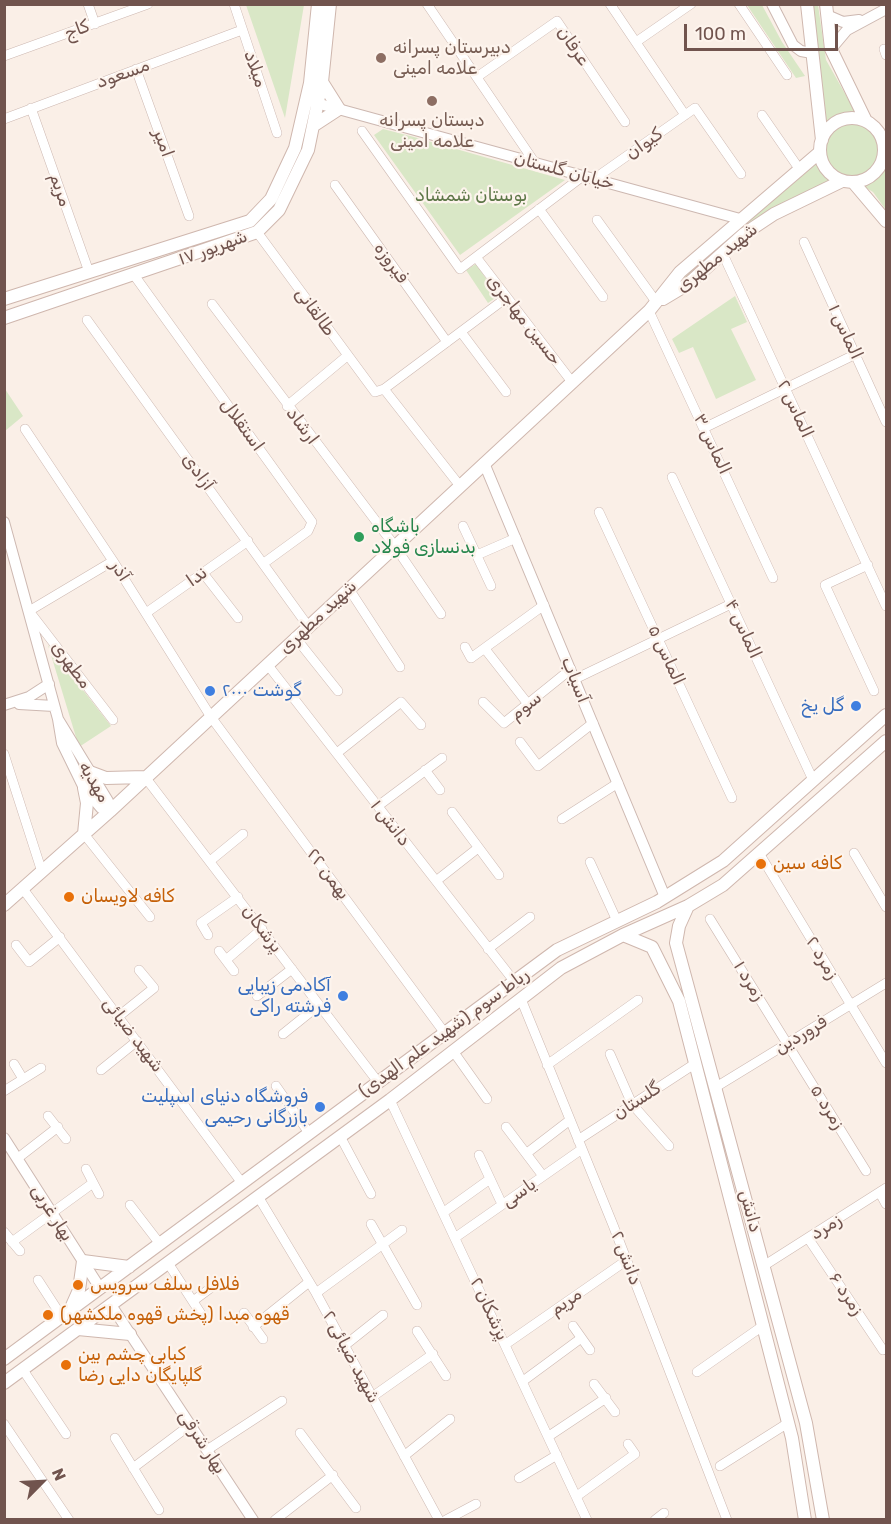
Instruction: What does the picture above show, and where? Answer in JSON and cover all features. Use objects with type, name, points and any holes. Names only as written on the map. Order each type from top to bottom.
[{"type":"main road","name":"۱۷ شهریور","points":[[4,318],[256,232],[279,210],[308,150],[313,126],[312,102],[318,4]]},
{"type":"main road","name":"۱۷ شهریور","points":[[4,298],[250,220],[271,199],[322,82],[330,4]]},
{"type":"main road","points":[[807,4],[821,146],[827,170],[848,182],[886,221]]},
{"type":"main road","points":[[826,10],[831,49],[866,121],[880,134],[885,157],[871,177],[848,182]]},
{"type":"main road","points":[[313,126],[339,109],[322,82]]},
{"type":"main road","points":[[821,146],[835,123],[845,118],[866,121]]},
{"type":"main road","name":"شهید مطهری","points":[[653,307],[680,272],[800,170],[821,146]]},
{"type":"main road","name":"شهید مطهری","points":[[4,905],[110,811],[653,307],[688,284],[722,252],[774,214],[848,182]]},
{"type":"main road","name":"رباط سوم (شهید علم الهدی)","points":[[7,1352],[129,1267],[557,950],[665,897],[723,861],[886,715]]},
{"type":"main road","name":"رباط سوم (شهید علم الهدی)","points":[[4,1383],[259,1198],[561,968],[623,935],[688,906],[723,885],[886,741]]},
{"type":"main road","points":[[90,772],[106,778],[145,777]]},
{"type":"main road","points":[[84,788],[87,803],[84,834]]},
{"type":"main road","name":"دانش","points":[[688,906],[679,926],[676,943],[806,1423],[823,1520]]},
{"type":"main road","name":"دانش","points":[[623,935],[652,947],[679,1001],[788,1423],[805,1520]]},
{"type":"main road","points":[[662,963],[674,955],[681,958]]},
{"type":"main road","points":[[340,1136],[331,1135],[326,1130],[361,1102],[361,1095]]},
{"type":"main road","points":[[290,1173],[304,1155],[305,1136]]},
{"type":"main road","points":[[66,1313],[79,1290],[83,1261],[129,1267]]},
{"type":"main road","points":[[100,1288],[111,1305]]},
{"type":"main road","points":[[78,1329],[130,1334]]},
{"type":"street","points":[[88,4],[95,24]]},
{"type":"street","name":"کاج","points":[[4,56],[148,4]]},
{"type":"street","name":"میلاد","points":[[234,4],[277,133]]},
{"type":"street","points":[[440,4],[430,8],[535,163]]},
{"type":"street","points":[[610,4],[685,115]]},
{"type":"street","points":[[636,42],[691,4]]},
{"type":"street","points":[[739,4],[787,75]]},
{"type":"street","points":[[772,4],[793,45],[801,51],[812,53]]},
{"type":"street","points":[[831,49],[847,30],[886,9]]},
{"type":"street","points":[[826,10],[843,22],[862,20]]},
{"type":"street","name":"عرفان","points":[[477,77],[556,21],[625,122]]},
{"type":"street","name":"مسعود","points":[[4,119],[242,30]]},
{"type":"street","name":"امیر","points":[[136,69],[189,216]]},
{"type":"street","name":"خیابان گلستان","points":[[312,102],[740,219]]},
{"type":"street","name":"مریم","points":[[31,108],[89,272]]},
{"type":"street","name":"کیوان","points":[[362,131],[460,269],[539,209],[694,108],[741,174]]},
{"type":"street","points":[[762,116],[800,170]]},
{"type":"street","name":"فیروزه","points":[[335,185],[447,342]]},
{"type":"street","points":[[539,209],[603,297]]},
{"type":"street","name":"الماس ۳","points":[[597,220],[653,307],[704,428],[773,578]]},
{"type":"street","name":"طالقانی","points":[[256,232],[347,356],[380,391],[460,486]]},
{"type":"street","name":"الماس ۱","points":[[804,243],[886,422]]},
{"type":"street","name":"الماس ۲","points":[[722,252],[886,606]]},
{"type":"street","name":"حسین مهاجری","points":[[476,257],[572,382]]},
{"type":"street","name":"استقلال","points":[[134,275],[312,522],[308,531],[264,563]]},
{"type":"street","points":[[380,391],[506,298]]},
{"type":"street","name":"ارشاد","points":[[212,304],[394,545],[441,615]]},
{"type":"street","name":"آزادی","points":[[87,320],[308,626]]},
{"type":"street","points":[[461,332],[507,392]]},
{"type":"street","points":[[704,428],[856,354]]},
{"type":"street","points":[[287,406],[347,356]]},
{"type":"street","name":"آذر","points":[[25,429],[113,561],[210,717]]},
{"type":"street","name":"آسیاب","points":[[484,463],[665,897]]},
{"type":"street","name":"الماس ۴","points":[[672,477],[813,780]]},
{"type":"street","name":"الماس ۵","points":[[599,512],[732,798]]},
{"type":"street","name":"مهدیه","points":[[4,522],[49,684],[62,743],[84,788],[101,808],[110,811],[108,801],[58,719]]},
{"type":"street","points":[[464,526],[492,586]]},
{"type":"street","points":[[477,555],[516,538]]},
{"type":"street","name":"ندا","points":[[146,613],[248,541]]},
{"type":"street","points":[[29,611],[113,561]]},
{"type":"street","points":[[868,565],[825,585],[874,691]]},
{"type":"street","points":[[202,573],[238,618]]},
{"type":"street","points":[[348,589],[400,667]]},
{"type":"street","name":"سوم","points":[[483,702],[504,723],[573,674],[658,639],[731,604]]},
{"type":"street","points":[[465,647],[471,658],[544,605]]},
{"type":"street","name":"مطهری","points":[[29,611],[113,720]]},
{"type":"street","points":[[295,638],[338,691]]},
{"type":"street","points":[[485,649],[528,704]]},
{"type":"street","name":"دانش ۱","points":[[267,664],[514,981]]},
{"type":"street","points":[[7,705],[49,684]]},
{"type":"street","points":[[337,753],[401,702],[421,724]]},
{"type":"street","points":[[7,705],[54,706]]},
{"type":"street","name":"۲۲ بهمن","points":[[210,717],[444,1032]]},
{"type":"street","points":[[520,742],[538,766],[593,723]]},
{"type":"street","points":[[4,754],[42,872]]},
{"type":"street","points":[[378,806],[442,758]]},
{"type":"street","points":[[425,770],[440,790]]},
{"type":"street","name":"پزشکان","points":[[145,777],[378,1082]]},
{"type":"street","points":[[562,819],[618,783]]},
{"type":"street","points":[[453,812],[499,875]]},
{"type":"street","points":[[84,834],[150,917]]},
{"type":"street","points":[[210,861],[243,834]]},
{"type":"street","points":[[436,881],[478,848]]},
{"type":"street","name":"زمرد ۲","points":[[759,853],[886,1063]]},
{"type":"street","points":[[854,853],[886,907]]},
{"type":"street","points":[[590,862],[617,921]]},
{"type":"street","name":"شهید ضیائی","points":[[23,889],[242,1183]]},
{"type":"street","points":[[208,935],[201,923],[238,897]]},
{"type":"street","points":[[488,949],[530,917]]},
{"type":"street","name":"زمرد ۱","points":[[710,919],[788,1044]]},
{"type":"street","points":[[226,960],[262,929]]},
{"type":"street","points":[[16,945],[29,962],[60,938]]},
{"type":"street","points":[[219,951],[234,971]]},
{"type":"street","points":[[257,996],[292,969]]},
{"type":"street","points":[[119,1017],[154,988],[139,970]]},
{"type":"street","name":"فروردین","points":[[716,1087],[886,983]]},
{"type":"street","name":"دانش ۲","points":[[521,999],[627,1260],[727,1520]]},
{"type":"street","points":[[547,1065],[638,1000]]},
{"type":"street","points":[[283,1034],[319,1005]]},
{"type":"street","points":[[101,1070],[137,1041]]},
{"type":"street","name":"زمرد ۵","points":[[788,1044],[866,1171]]},
{"type":"street","points":[[453,1051],[487,1099]]},
{"type":"street","points":[[610,1054],[632,1104],[669,1146]]},
{"type":"street","name":"گلستان","points":[[580,1144],[632,1104],[696,1063]]},
{"type":"street","points":[[14,1064],[23,1079]]},
{"type":"street","points":[[4,1091],[41,1068]]},
{"type":"street","points":[[276,1086],[305,1136]]},
{"type":"street","name":"پزشکان ۲","points":[[390,1100],[587,1520]]},
{"type":"street","points":[[48,1116],[66,1138]]},
{"type":"street","points":[[527,1153],[570,1120]]},
{"type":"street","points":[[506,1126],[543,1176]]},
{"type":"street","points":[[18,1158],[58,1127]]},
{"type":"street","points":[[340,1136],[371,1194]]},
{"type":"street","name":"بهار غربی","points":[[4,1138],[8,1151],[18,1158],[100,1288]]},
{"type":"street","name":"یاسی","points":[[456,1237],[543,1176],[580,1144]]},
{"type":"street","points":[[479,1155],[500,1200]]},
{"type":"street","points":[[86,1169],[99,1194]]},
{"type":"street","points":[[444,1212],[490,1179]]},
{"type":"street","points":[[12,1242],[93,1183]]},
{"type":"street","points":[[883,1191],[886,1204]]},
{"type":"street","name":"زمرد","points":[[765,1265],[883,1191]]},
{"type":"street","name":"شهید ضیائی ۲","points":[[259,1198],[316,1293],[439,1520]]},
{"type":"street","points":[[130,1205],[160,1244]]},
{"type":"street","points":[[371,1224],[417,1305]]},
{"type":"street","points":[[316,1293],[402,1230]]},
{"type":"street","points":[[4,1232],[20,1251]]},
{"type":"street","name":"زمرد ۶","points":[[808,1238],[883,1350]]},
{"type":"street","name":"مریم","points":[[506,1344],[627,1260]]},
{"type":"street","points":[[168,1263],[203,1317]]},
{"type":"street","points":[[38,1280],[66,1313]]},
{"type":"street","points":[[253,1327],[309,1282]]},
{"type":"street","points":[[193,1301],[216,1284]]},
{"type":"street","name":"بهار شرقی","points":[[111,1305],[253,1520]]},
{"type":"street","points":[[244,1313],[263,1339]]},
{"type":"street","points":[[344,1346],[383,1315]]},
{"type":"street","points":[[697,1372],[764,1325]]},
{"type":"street","points":[[573,1326],[580,1339],[590,1350]]},
{"type":"street","points":[[417,1331],[446,1376]]},
{"type":"street","points":[[523,1381],[580,1339]]},
{"type":"street","points":[[372,1397],[433,1354]]},
{"type":"street","points":[[23,1370],[66,1434]]},
{"type":"street","points":[[594,1384],[615,1412]]},
{"type":"street","points":[[549,1436],[606,1398]]},
{"type":"street","points":[[207,1450],[282,1401]]},
{"type":"street","points":[[404,1456],[450,1419]]},
{"type":"street","points":[[720,1466],[788,1423]]},
{"type":"street","points":[[4,1424],[69,1520]]},
{"type":"street","points":[[133,1468],[190,1425]]},
{"type":"street","points":[[300,1433],[357,1508]]},
{"type":"street","points":[[115,1438],[159,1510]]},
{"type":"street","points":[[577,1496],[635,1454],[628,1444]]},
{"type":"street","points":[[519,1478],[557,1455]]},
{"type":"street","points":[[275,1520],[333,1475]]},
{"type":"street","points":[[446,1520],[476,1503]]},
{"type":"street","points":[[655,1520],[664,1513]]},
{"type":"green space","points":[[246,5],[304,5],[285,118]]},
{"type":"green space","points":[[747,5],[762,5],[782,42],[805,76],[796,78]]},
{"type":"green space","points":[[812,5],[818,5],[826,60],[856,113],[837,115],[825,126]]},
{"type":"green space","points":[[847,122],[857,122],[867,126],[875,134],[879,149],[875,164],[867,172],[857,176],[847,176],[837,172],[829,164],[825,154],[825,144],[829,134],[837,126]]},
{"type":"green space","name":"بوستان شمشاد","points":[[383,129],[565,180],[460,255],[374,135]]},
{"type":"green space","points":[[817,161],[819,170],[831,182],[812,189],[664,298],[661,296]]},
{"type":"green space","points":[[885,169],[886,210],[873,192],[863,186],[877,179]]},
{"type":"green space","points":[[476,264],[498,296],[488,303],[466,270]]},
{"type":"green space","points":[[735,296],[747,322],[731,329],[756,380],[716,399],[693,347],[679,353],[672,339]]},
{"type":"green space","points":[[5,389],[23,416],[4,431]]},
{"type":"green space","points":[[48,645],[111,726],[79,747]]},
{"type":"place","name":"دبیرستان پسرانه علامه امینی","points":[[381,58]]},
{"type":"place","name":"دبستان پسرانه علامه امینی","points":[[432,101]]},
{"type":"place","name":"باشگاه بدنسازی فولاد","points":[[359,537]]},
{"type":"place","name":"گوشت ۲۰۰۰","points":[[210,691]]},
{"type":"place","name":"گل یخ","points":[[856,706]]},
{"type":"place","name":"کافه سین","points":[[761,864]]},
{"type":"place","name":"کافه لاویسان","points":[[69,897]]},
{"type":"place","name":"آکادمی زیبایی فرشته راکی","points":[[343,996]]},
{"type":"place","name":"فروشگاه دنیای اسپلیت بازرگانی رحیمی","points":[[320,1107]]},
{"type":"place","name":"فلافل سلف سرویس","points":[[78,1285]]},
{"type":"place","name":"قهوه مبدا (پخش قهوه ملکشهر)","points":[[48,1315]]},
{"type":"place","name":"کبابی چشم بین گلپایگان دایی رضا","points":[[66,1365]]}]
